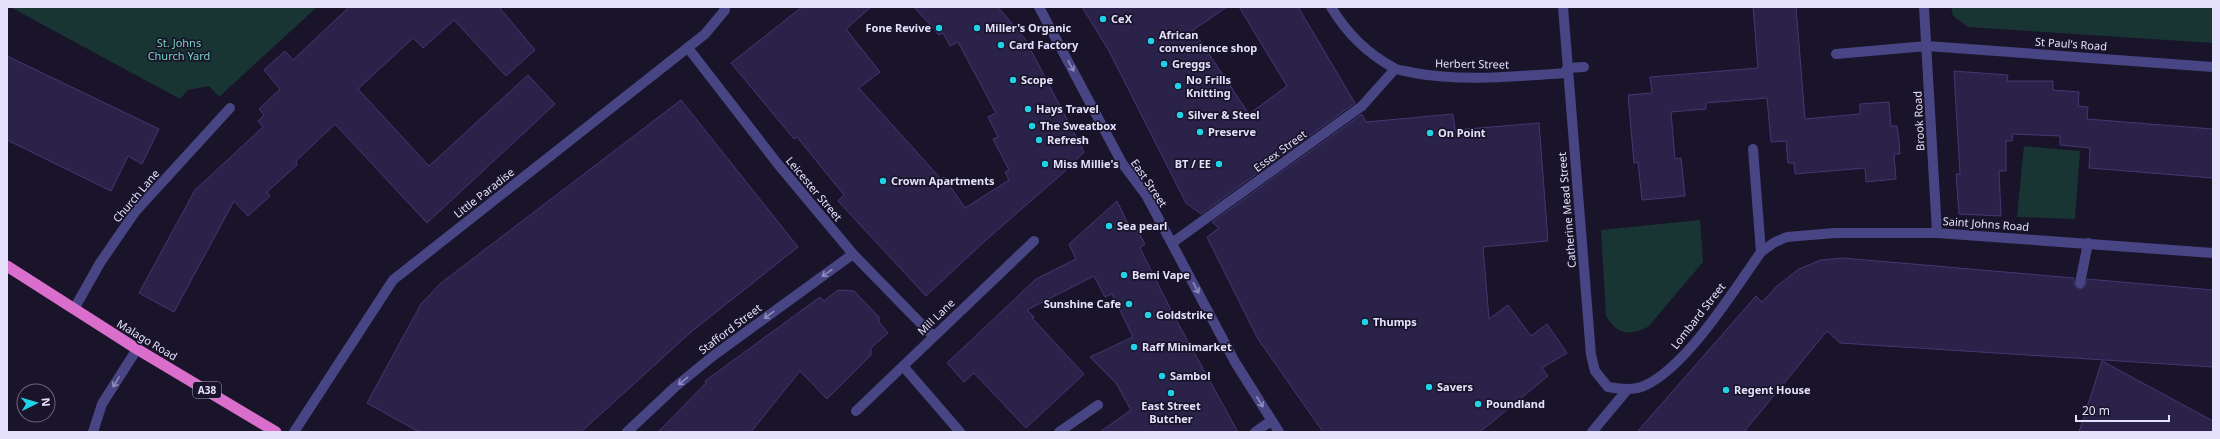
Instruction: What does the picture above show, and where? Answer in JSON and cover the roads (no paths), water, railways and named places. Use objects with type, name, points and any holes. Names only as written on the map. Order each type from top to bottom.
[{"type":"highway","name":"Malago Road","points":[[7,266],[137,349],[276,432]]},
{"type":"street","name":"East Street","points":[[1039,7],[1122,163],[1146,195],[1235,362],[1279,432]]},
{"type":"street","name":"Herbert Street","points":[[1331,7],[1341,25],[1362,45],[1395,69],[1439,77],[1486,78],[1567,71],[1584,67]]},
{"type":"street","name":"Catherine Mead Street","points":[[1563,7],[1591,355],[1595,371],[1608,387],[1627,390]]},
{"type":"street","name":"Brook Road","points":[[1924,7],[1938,233]]},
{"type":"street","name":"Little Paradise","points":[[294,432],[394,280],[688,48],[705,34],[727,8]]},
{"type":"street","name":"St Paul's Road","points":[[1836,54],[1927,46],[2213,67]]},
{"type":"street","name":"Leicester Street","points":[[688,48],[777,163],[853,254],[934,336]]},
{"type":"street","name":"Essex Street","points":[[1172,243],[1362,106],[1395,69]]},
{"type":"street","name":"Church Lane","points":[[74,310],[100,263],[135,212],[230,108]]},
{"type":"street","points":[[1754,149],[1762,252]]},
{"type":"street","name":"Saint Johns Road","points":[[1762,252],[1775,242],[1787,236],[1835,233],[1938,233],[2213,253]]},
{"type":"street","name":"Mill Lane","points":[[856,411],[1034,241]]},
{"type":"street","points":[[2080,283],[2088,243]]},
{"type":"street","name":"Lombard Street","points":[[1627,390],[1646,386],[1662,375],[1689,350],[1762,252]]},
{"type":"street","name":"Stafford Street","points":[[627,432],[675,387],[702,365],[853,254]]},
{"type":"street","points":[[93,432],[102,404],[137,349]]},
{"type":"street","points":[[903,366],[960,432]]},
{"type":"street","points":[[1592,432],[1627,390]]},
{"type":"street","points":[[1059,432],[1098,405]]},
{"type":"street","points":[[1255,432],[1271,421]]},
{"type":"place","name":"CeX","points":[[1103,19]]},
{"type":"place","name":"Fone Revive","points":[[939,28]]},
{"type":"place","name":"Miller's Organic","points":[[977,28]]},
{"type":"place","name":"African convenience shop","points":[[1151,41]]},
{"type":"place","name":"Card Factory","points":[[1001,45]]},
{"type":"place","name":"Greggs","points":[[1164,64]]},
{"type":"place","name":"Scope","points":[[1013,80]]},
{"type":"place","name":"No Frills Knitting","points":[[1178,86]]},
{"type":"place","name":"Hays Travel","points":[[1028,109]]},
{"type":"place","name":"Silver & Steel","points":[[1180,115]]},
{"type":"place","name":"The Sweatbox","points":[[1032,126]]},
{"type":"place","name":"Preserve","points":[[1200,132]]},
{"type":"place","name":"On Point","points":[[1430,133]]},
{"type":"place","name":"Refresh","points":[[1039,140]]},
{"type":"place","name":"Miss Millie's","points":[[1045,164]]},
{"type":"place","name":"BT / EE","points":[[1219,164]]},
{"type":"place","name":"Crown Apartments","points":[[883,181]]},
{"type":"place","name":"Sea pearl","points":[[1109,226]]},
{"type":"place","name":"Bemi Vape","points":[[1124,275]]},
{"type":"place","name":"Sunshine Cafe","points":[[1129,304]]},
{"type":"place","name":"Goldstrike","points":[[1148,315]]},
{"type":"place","name":"Thumps","points":[[1365,322]]},
{"type":"place","name":"Raff Minimarket","points":[[1134,347]]},
{"type":"place","name":"Sambol","points":[[1162,376]]},
{"type":"place","name":"Savers","points":[[1429,387]]},
{"type":"place","name":"Regent House","points":[[1726,390]]},
{"type":"place","name":"East Street Butcher","points":[[1171,393]]},
{"type":"place","name":"Poundland","points":[[1478,404]]},
{"type":"park label","name":"St. Johns Church Yard","points":[[179,49]]}]
